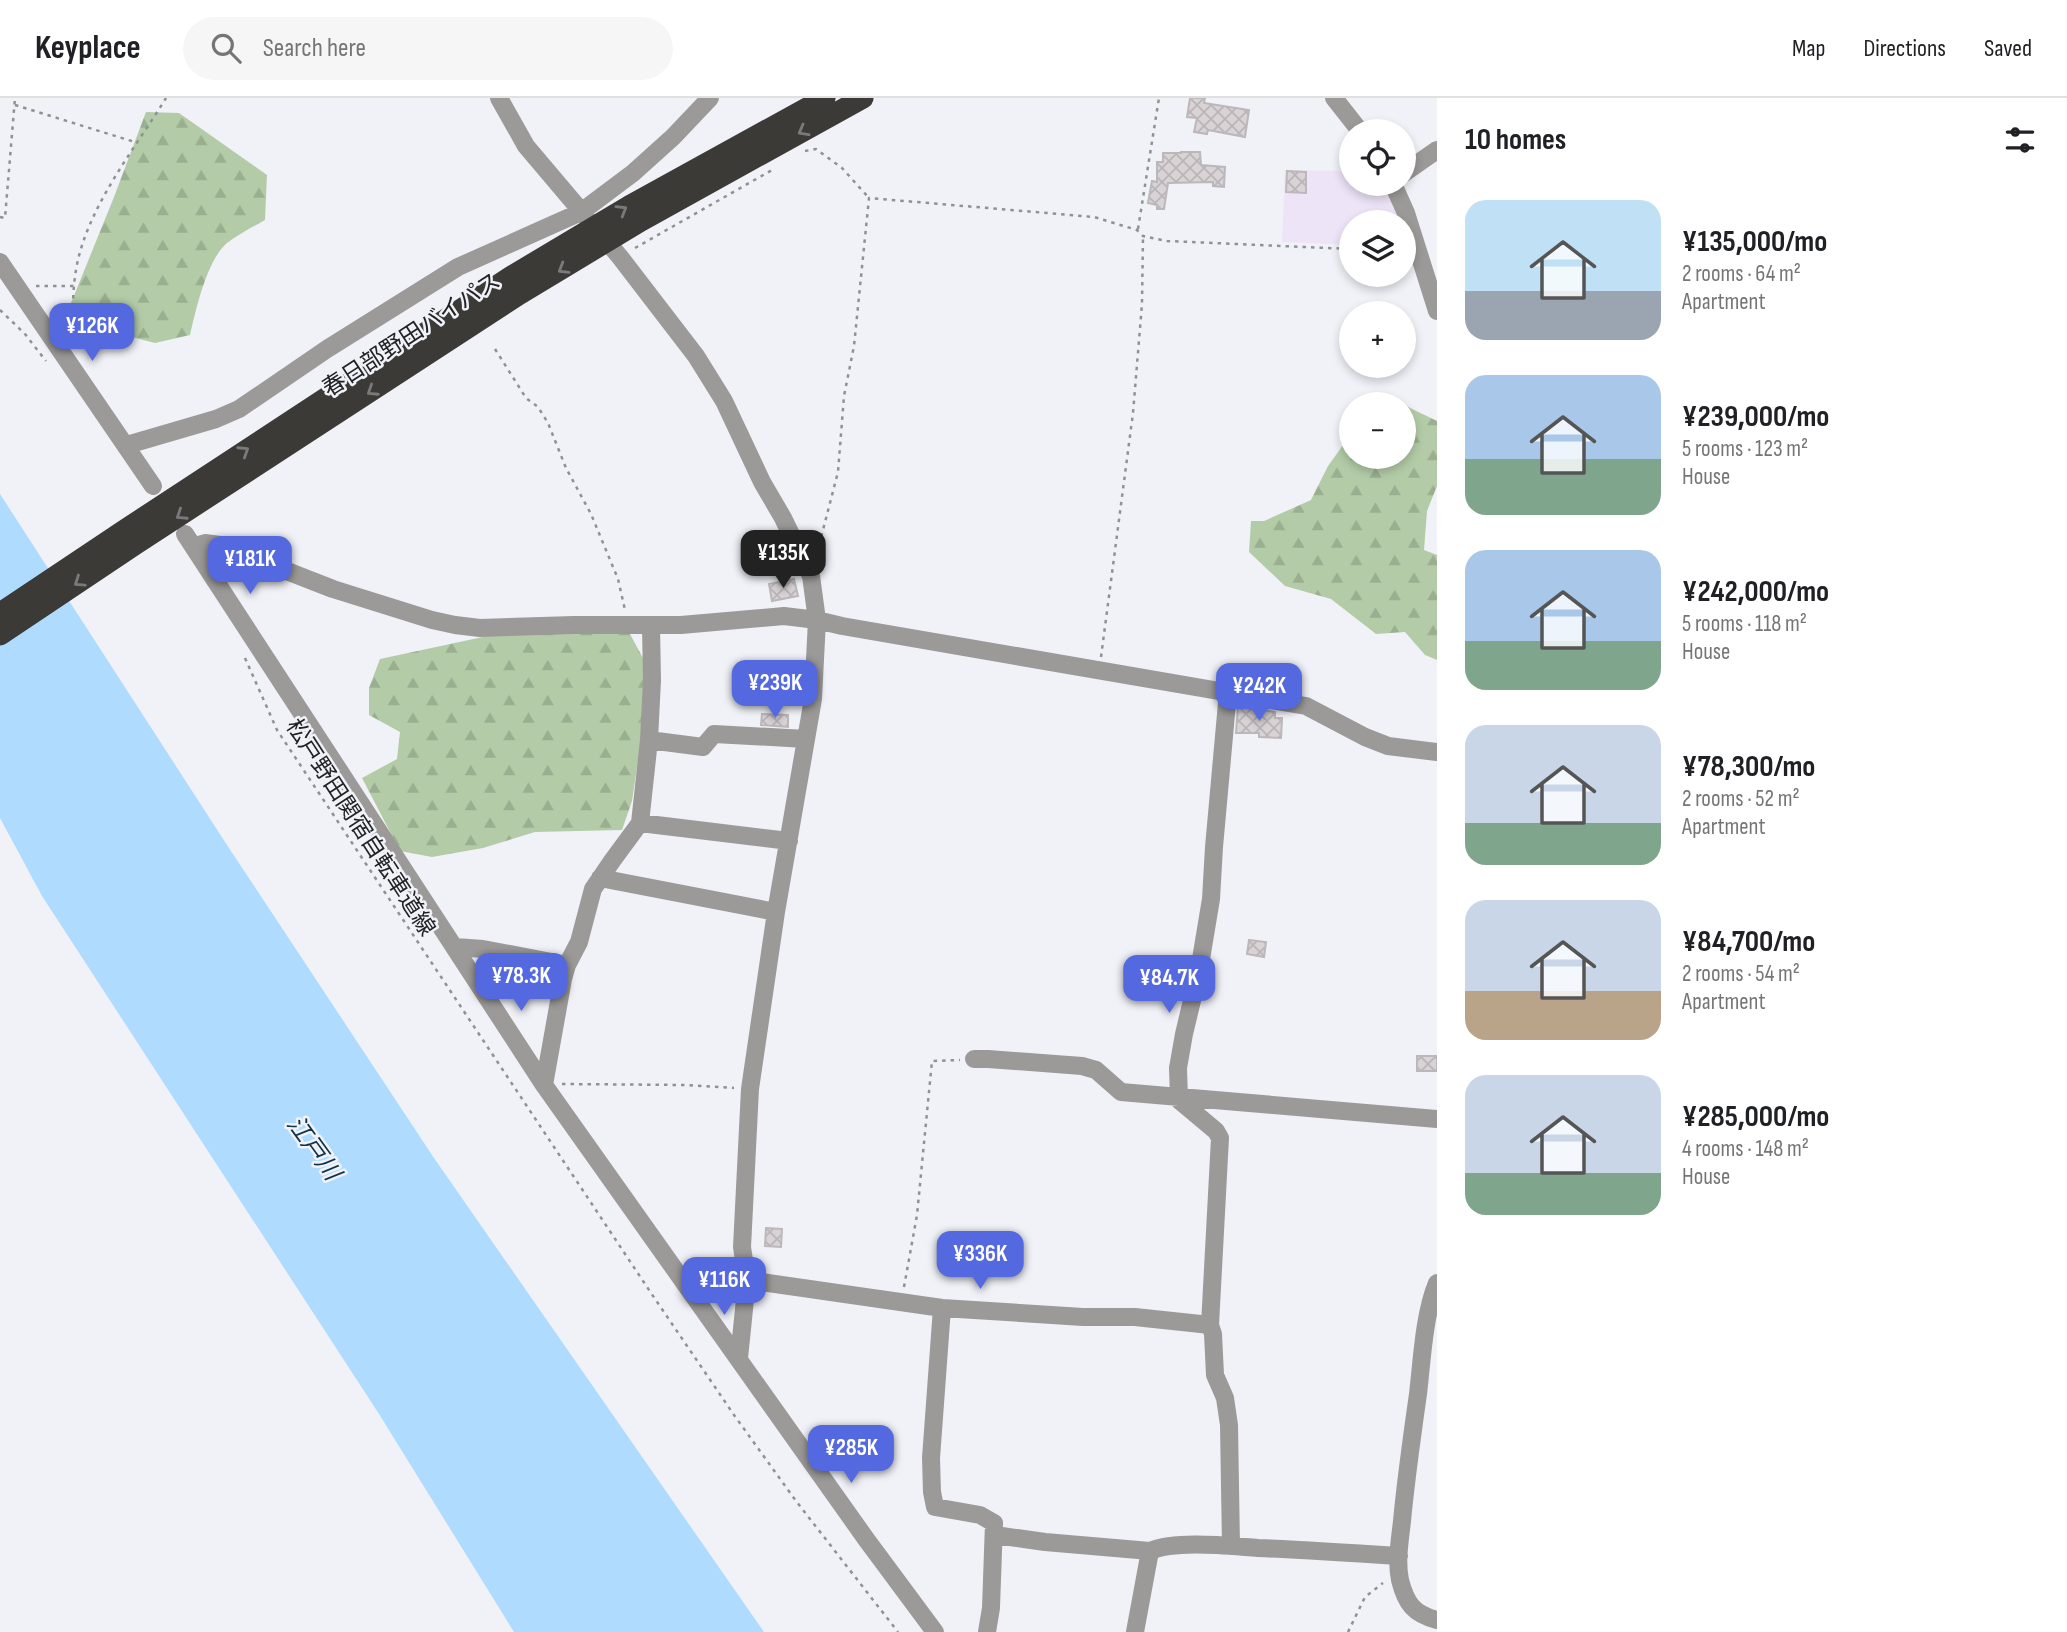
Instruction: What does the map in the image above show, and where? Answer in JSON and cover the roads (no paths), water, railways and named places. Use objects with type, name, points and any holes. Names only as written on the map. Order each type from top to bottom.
[{"type":"highway","name":"春日部野田バイパス","points":[[601,235],[629,206],[825,98]]},
{"type":"highway","name":"春日部野田バイパス","points":[[0,635],[131,536],[510,277],[652,215],[863,98]]},
{"type":"highway","name":"春日部野田バイパス","points":[[0,613],[131,536]]},
{"type":"street","points":[[499,98],[526,146],[601,235],[696,356],[724,401],[811,576],[817,620],[813,699],[776,912],[750,1089],[742,1247],[747,1280],[739,1358]]},
{"type":"street","points":[[601,235],[633,173],[710,98]]},
{"type":"street","points":[[1334,98],[1351,119]]},
{"type":"street","points":[[1416,165],[1437,150]]},
{"type":"street","points":[[1398,196],[1437,312]]},
{"type":"street","points":[[127,445],[216,419],[239,409],[327,349],[458,267],[601,235]]},
{"type":"street","points":[[0,262],[153,486]]},
{"type":"street","points":[[29,305],[34,285]]},
{"type":"street","points":[[935,1632],[866,1539],[544,1084],[190,540],[220,545],[333,589],[455,625],[480,628],[651,626],[784,616],[817,620],[1306,706],[1388,746],[1437,752]]},
{"type":"street","points":[[544,1084],[563,979],[579,942],[593,889],[640,823],[649,740],[651,626]]},
{"type":"street","points":[[1228,692],[1211,899],[1199,971],[1180,1056],[1178,1096],[1216,1131],[1220,1138],[1210,1325],[1215,1375],[1225,1398],[1228,1425],[1231,1546]]},
{"type":"street","points":[[649,740],[703,747],[714,734],[806,739]]},
{"type":"street","points":[[640,823],[789,841]]},
{"type":"street","points":[[600,878],[776,912]]},
{"type":"street","points":[[455,947],[483,949],[567,965]]},
{"type":"street","points":[[974,1059],[1082,1066],[1096,1070],[1121,1092],[1437,1119]]},
{"type":"street","points":[[747,1280],[943,1308],[1083,1317],[1135,1317],[1210,1325]]},
{"type":"street","points":[[1437,1283],[1432,1297],[1422,1362],[1406,1479],[1399,1560],[1403,1586],[1415,1612],[1437,1620]]},
{"type":"street","points":[[943,1308],[932,1492],[935,1507],[980,1515],[994,1523],[988,1632]]},
{"type":"street","points":[[995,1535],[1150,1551],[1173,1545],[1231,1546],[1399,1560]]},
{"type":"street","points":[[1135,1632],[1150,1551]]},
{"type":"water","name":"江戸川","points":[[0,494],[434,1158],[764,1632],[514,1632],[379,1414],[42,896],[0,818]]}]
